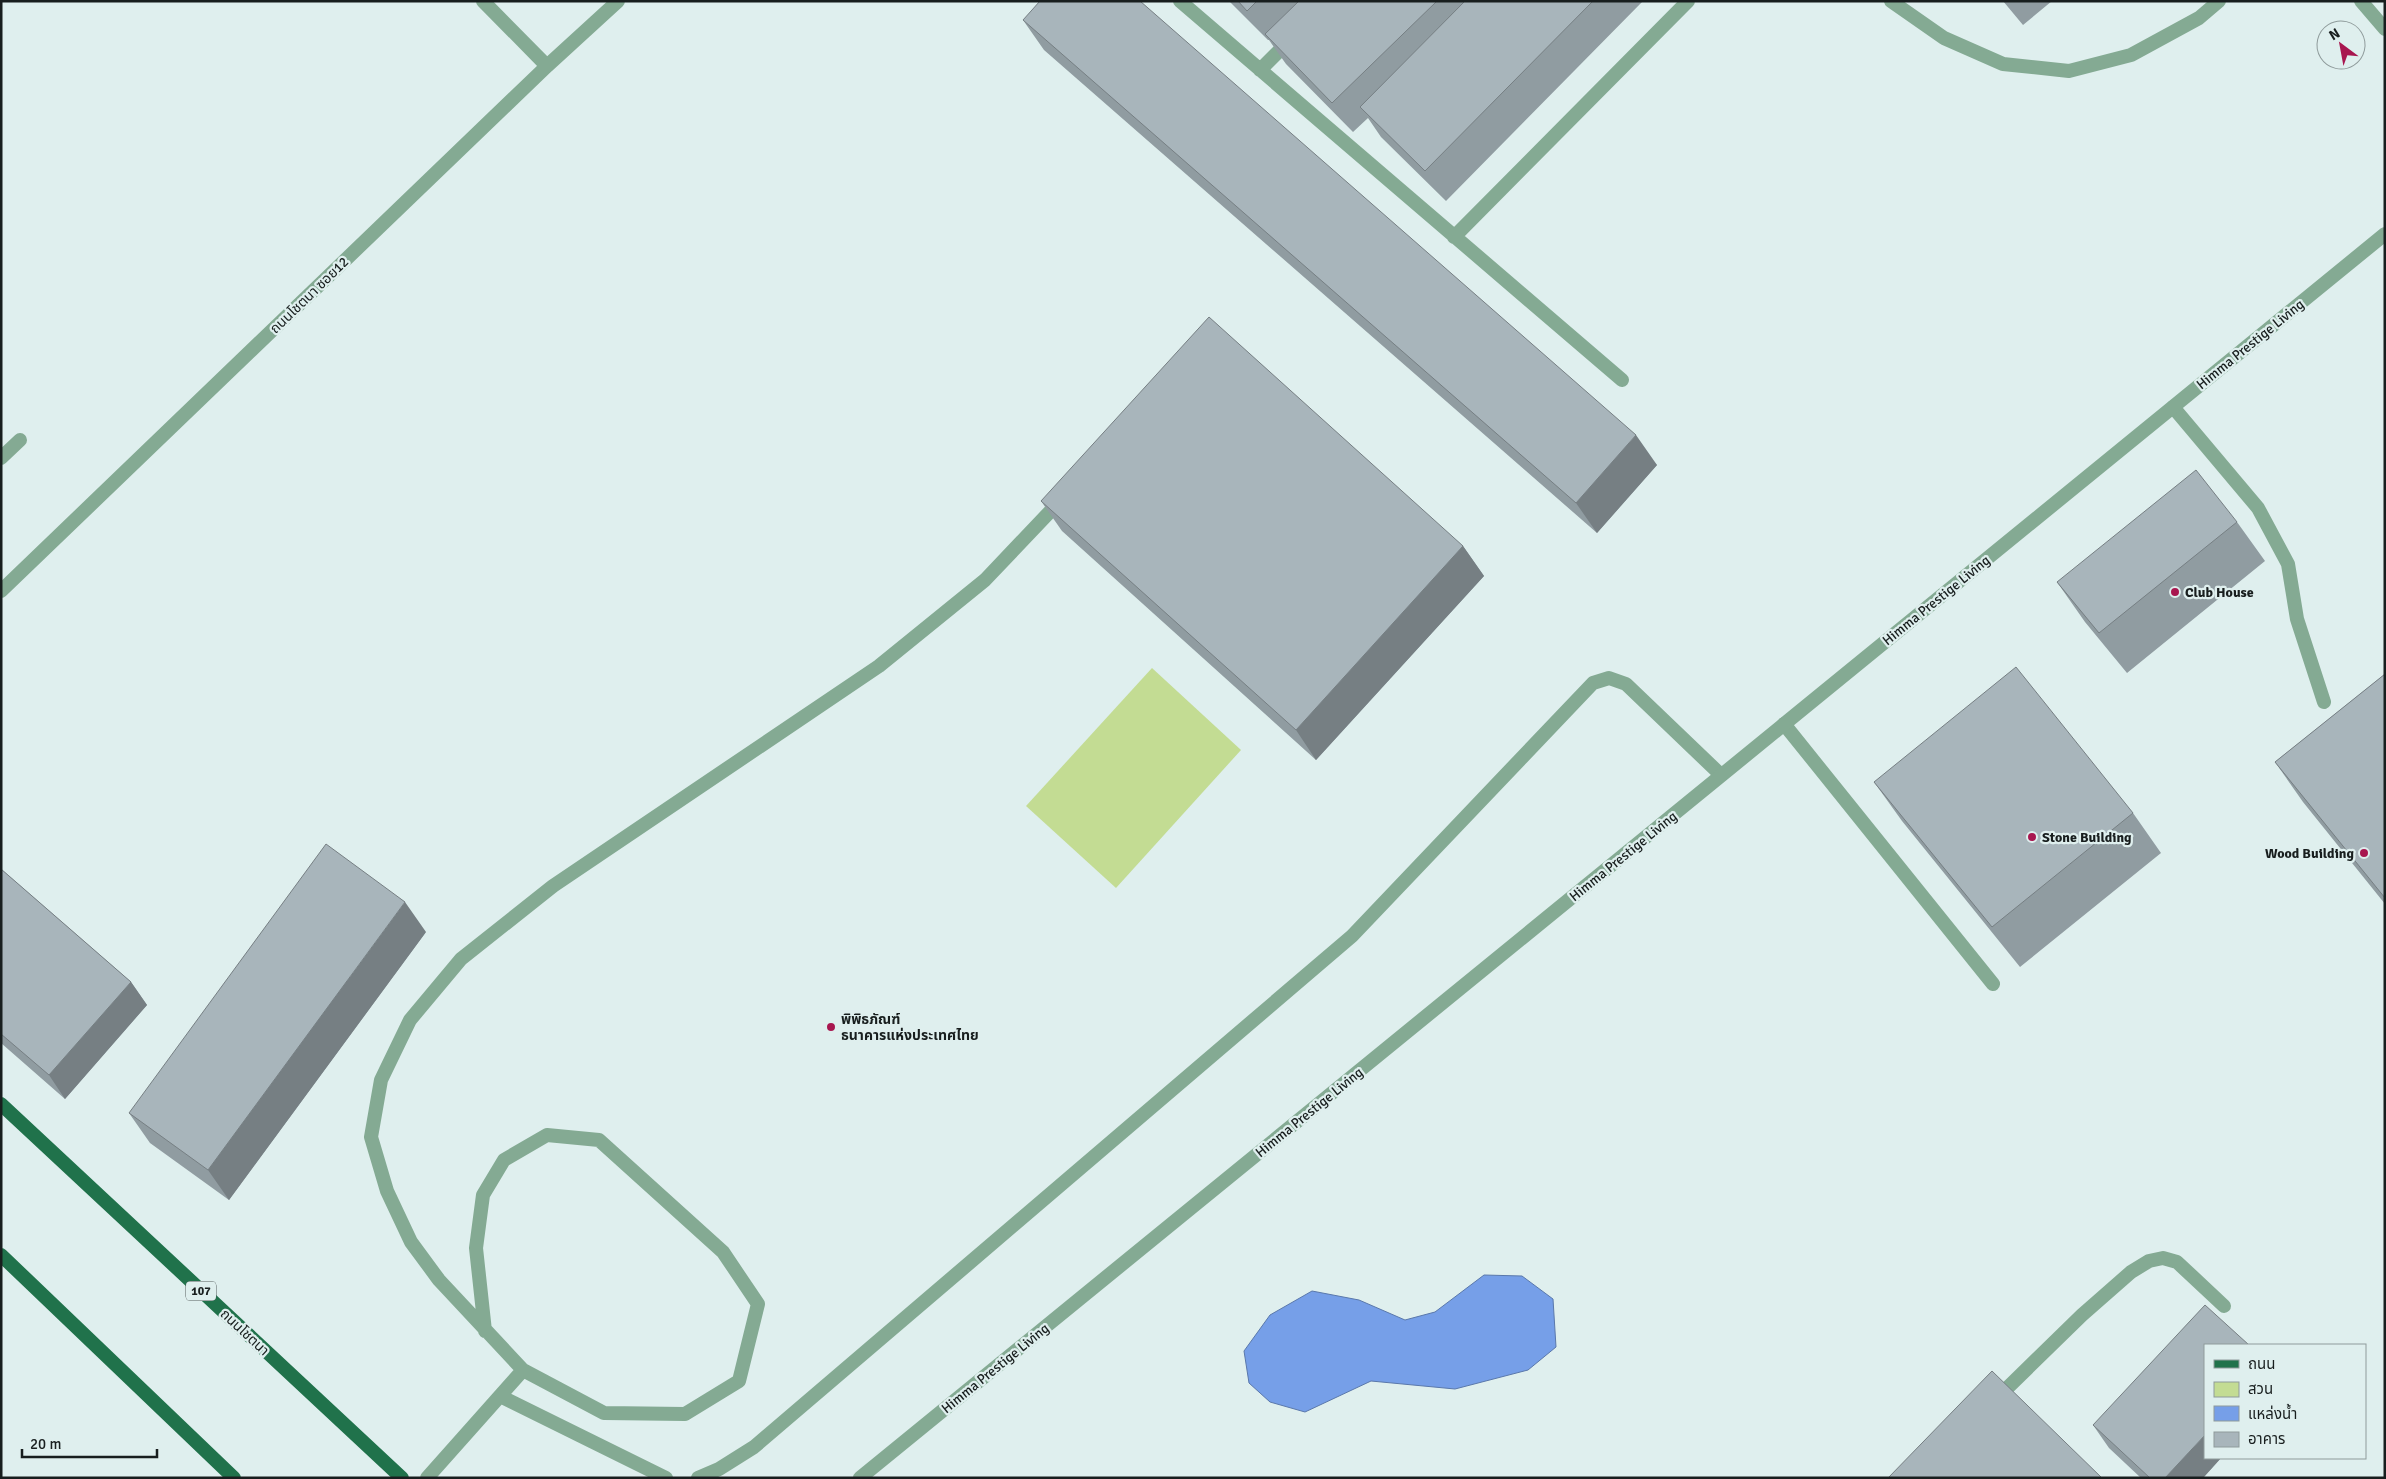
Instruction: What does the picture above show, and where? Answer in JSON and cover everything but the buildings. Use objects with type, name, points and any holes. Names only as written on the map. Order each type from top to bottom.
[{"type":"main road","name":"ถนนโชตนา","points":[[1,1104],[402,1478]]},
{"type":"main road","points":[[1,1255],[234,1478]]},
{"type":"street","points":[[483,1],[548,66]]},
{"type":"street","name":"ถนนโชตนา ซอย12","points":[[1,591],[618,1]]},
{"type":"street","points":[[1180,1],[1622,380]]},
{"type":"street","points":[[1454,237],[1688,1]]},
{"type":"street","points":[[1891,1],[1944,38],[2003,64],[2069,71],[2131,55],[2199,18],[2219,1]]},
{"type":"street","points":[[2361,1],[2385,29]]},
{"type":"street","points":[[1260,70],[1302,29]]},
{"type":"street","name":"Himma Prestige Living","points":[[860,1478],[2385,234]]},
{"type":"street","points":[[2173,408],[2258,508],[2288,564],[2297,618],[2324,702]]},
{"type":"street","points":[[1,458],[20,440]]},
{"type":"street","points":[[485,1331],[476,1248],[483,1195],[504,1160],[547,1135],[600,1140],[723,1252],[758,1304],[739,1381],[685,1414],[604,1413],[523,1370],[485,1331],[439,1280],[411,1242],[387,1191],[371,1137],[381,1080],[410,1020],[461,959],[553,886],[879,666],[985,580],[1074,487]]},
{"type":"street","points":[[698,1478],[719,1469],[754,1447],[1352,936],[1593,683],[1609,678],[1626,684],[1722,776]]},
{"type":"street","points":[[1784,724],[1993,984]]},
{"type":"street","points":[[1988,1408],[2082,1316],[2130,1272],[2148,1261],[2163,1258],[2177,1262],[2224,1306]]},
{"type":"street","points":[[427,1478],[523,1370]]},
{"type":"street","points":[[500,1396],[666,1478]]},
{"type":"green space","points":[[1152,668],[1241,750],[1116,888],[1026,806]]},
{"type":"water","points":[[1484,1275],[1522,1276],[1553,1299],[1556,1347],[1528,1370],[1455,1389],[1371,1381],[1305,1412],[1270,1402],[1249,1383],[1244,1351],[1270,1315],[1312,1291],[1359,1300],[1405,1320],[1435,1312]]},
{"type":"place","name":"Club House","points":[[2175,592]]},
{"type":"place","name":"Stone Building","points":[[2032,837]]},
{"type":"place","name":"Wood Building","points":[[2364,853]]},
{"type":"place","name":"พิพิธภัณฑ์ ธนาคารแห่งประเทศไทย","points":[[831,1027]]}]
